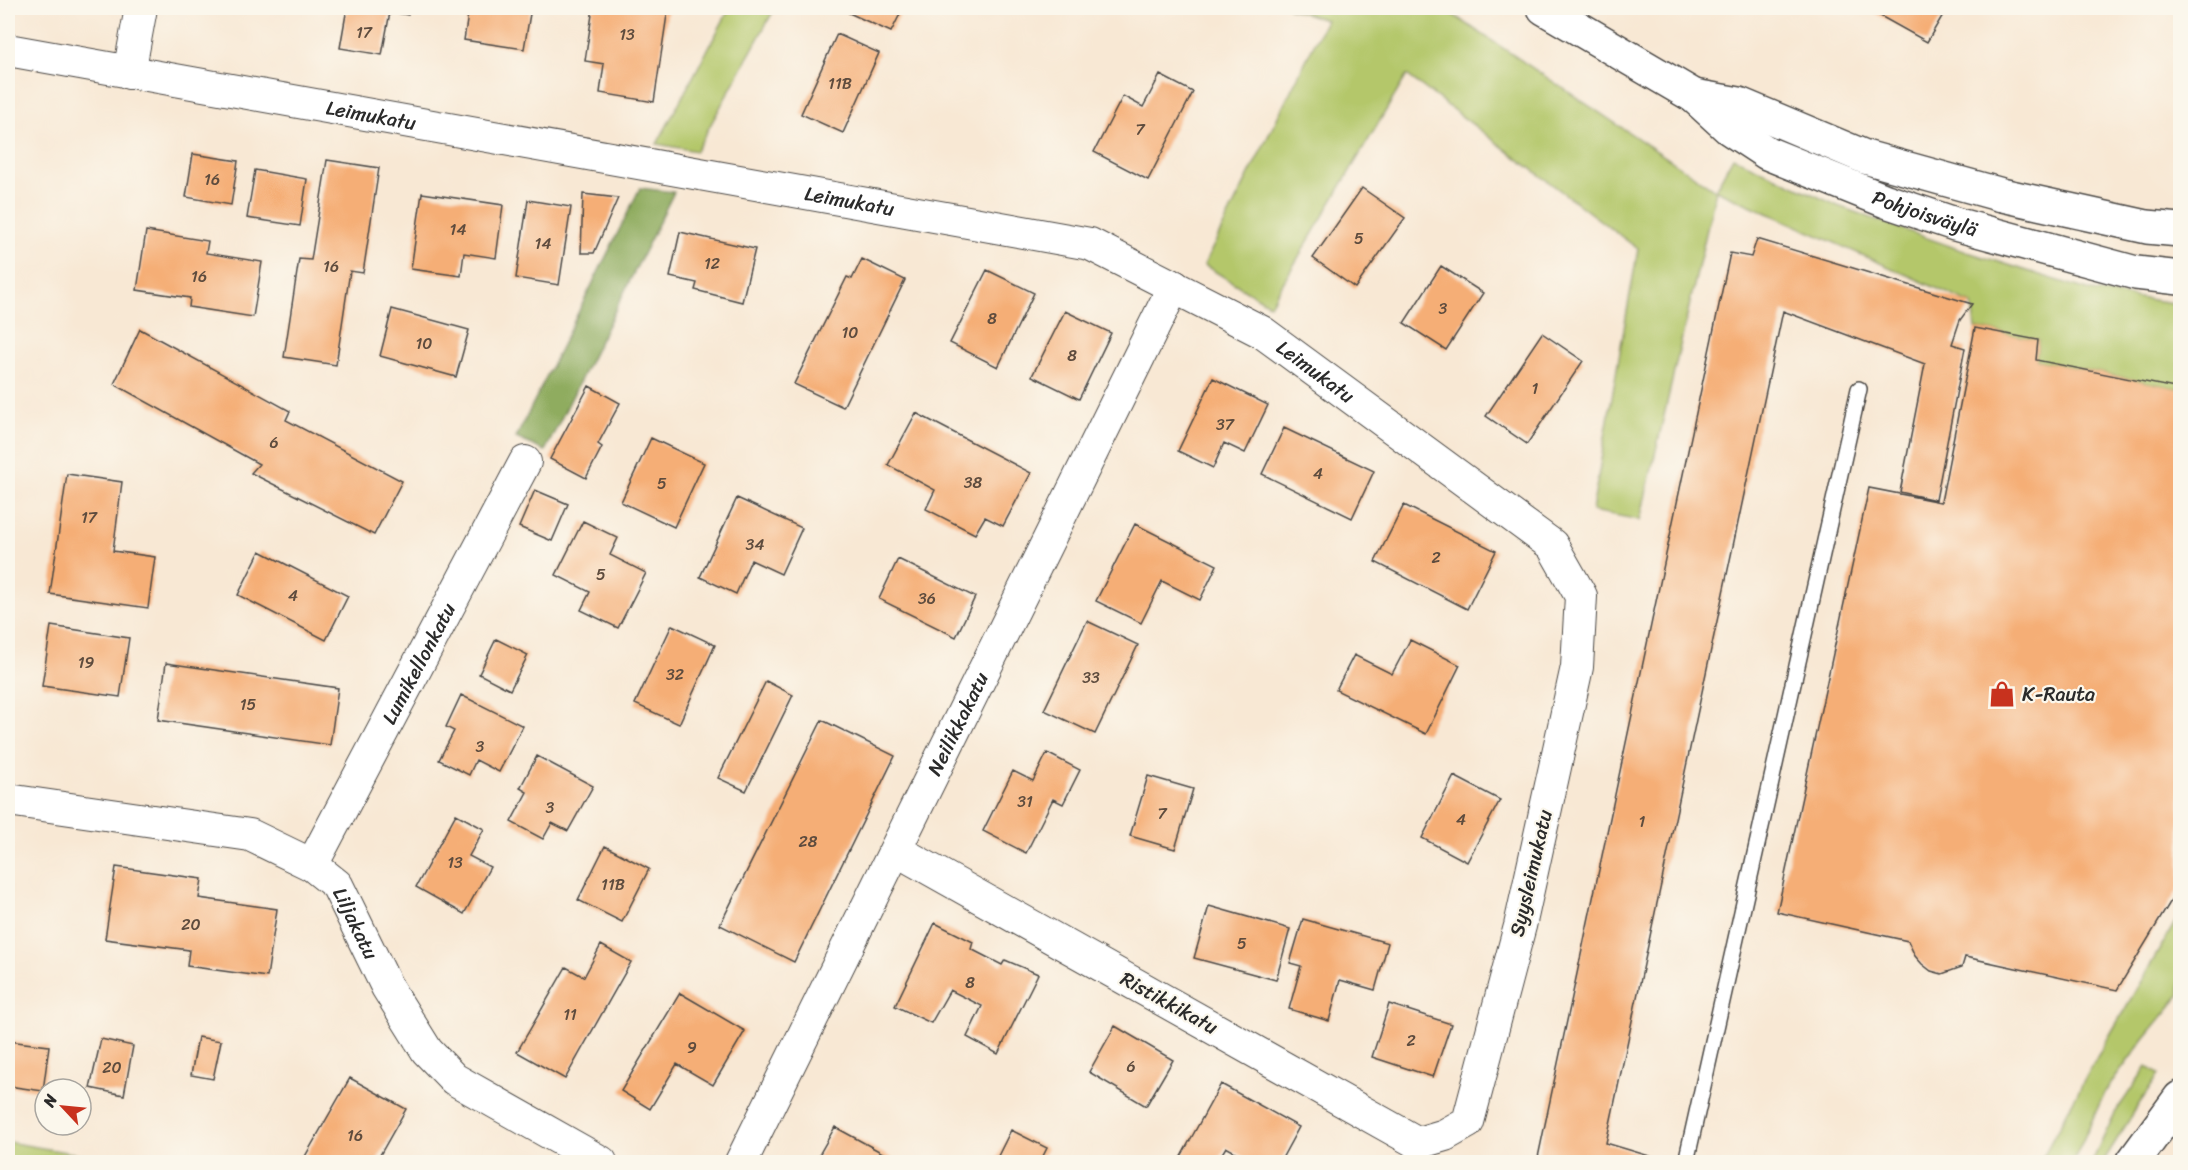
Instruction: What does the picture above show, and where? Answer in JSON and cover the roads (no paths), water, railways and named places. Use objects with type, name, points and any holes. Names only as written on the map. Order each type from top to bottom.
[{"type":"main road","name":"Pohjoisväylä","points":[[1544,8],[1694,96],[1729,129],[1767,153],[1886,201],[1955,224],[2136,273],[2181,278]]},
{"type":"main road","name":"Pohjoisväylä","points":[[1694,96],[1739,104],[1865,156],[1968,185],[2147,227],[2181,230]]},
{"type":"main road","points":[[2133,1162],[2181,1098]]},
{"type":"street","points":[[129,73],[141,8]]},
{"type":"street","name":"Leimukatu","points":[[8,50],[1090,244],[1262,332],[1552,545],[1581,596]]},
{"type":"street","name":"Neilikkakatu","points":[[741,1162],[1174,286]]},
{"type":"street","name":"Lumikellonkatu","points":[[312,865],[525,462]]},
{"type":"street","name":"Syysleimukatu","points":[[1445,1135],[1468,1122],[1520,926],[1577,667],[1581,596]]},
{"type":"street","name":"Liljakatu","points":[[8,800],[250,835],[312,865],[337,885],[387,987],[427,1051],[454,1079],[601,1162]]},
{"type":"street","name":"Ristikkikatu","points":[[896,850],[1418,1143],[1445,1135]]},
{"type":"lane","points":[[1686,1162],[1859,389]]},
{"type":"place","name":"K-Rauta","points":[[2002,694]]}]
